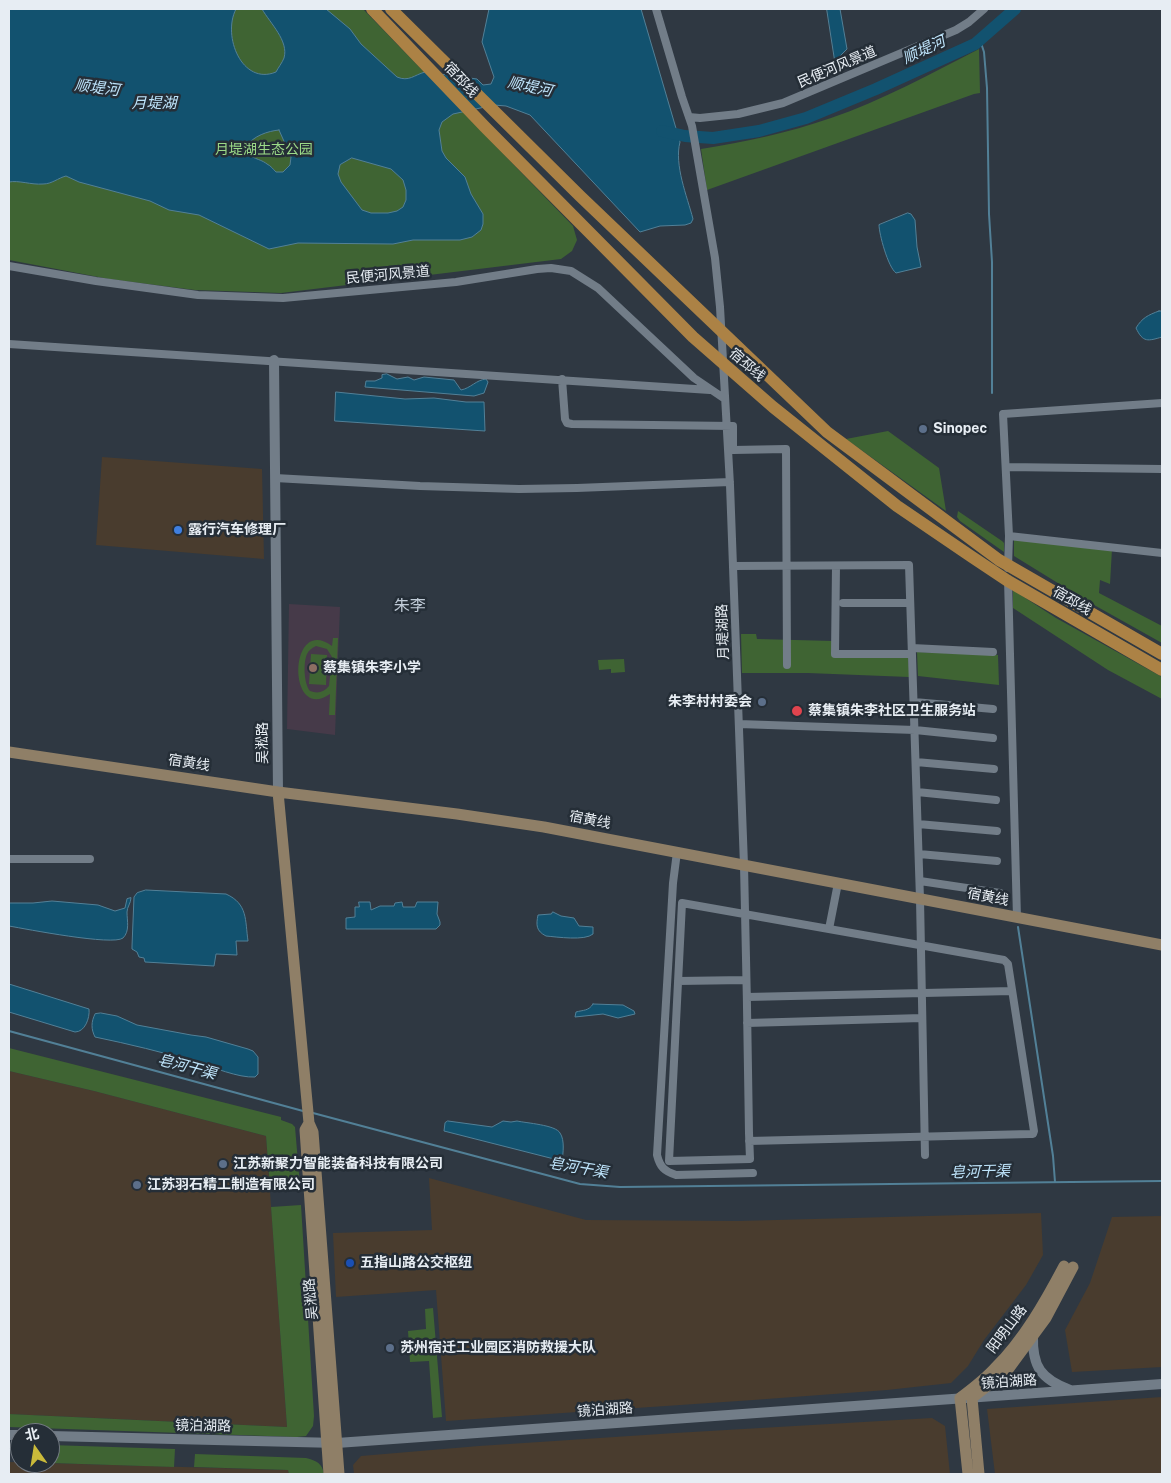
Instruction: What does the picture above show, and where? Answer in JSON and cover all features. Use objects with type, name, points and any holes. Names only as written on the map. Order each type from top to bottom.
[{"type":"main road","name":"宿邳线","points":[[372,9],[693,337],[795,425],[897,506],[1008,581],[1162,670]]},
{"type":"main road","name":"宿邳线","points":[[391,9],[580,196],[827,432],[999,560],[1162,654]]},
{"type":"main road","name":"宿黄线","points":[[9,752],[278,792],[457,814],[544,827],[1162,945]]},
{"type":"main road","name":"吴淞路","points":[[278,792],[309,1123],[314,1132],[332,1443],[329,1474]]},
{"type":"main road","name":"阳明山路","points":[[960,1398],[996,1368],[1044,1303],[1068,1266],[1046,1318],[1007,1371],[972,1398]]},
{"type":"main road","points":[[960,1398],[968,1474]]},
{"type":"main road","points":[[972,1398],[979,1474]]},
{"type":"main road","name":"吴淞路","points":[[332,1443],[339,1474]]},
{"type":"street","name":"月堤湖路","points":[[656,9],[692,126],[715,258],[722,332],[722,363],[734,566],[744,865],[750,1141]]},
{"type":"street","name":"民便河风景道","points":[[689,117],[738,114],[783,103],[956,30],[984,9]]},
{"type":"street","name":"民便河风景道","points":[[9,266],[96,281],[198,295],[283,298],[456,282],[551,268],[571,271],[598,288],[694,378],[724,398]]},
{"type":"street","points":[[9,344],[712,390]]},
{"type":"street","name":"吴淞路","points":[[274,360],[278,792]]},
{"type":"street","points":[[562,379],[565,419],[567,423],[733,426],[733,450],[786,450],[787,665]]},
{"type":"street","points":[[1017,918],[1008,581],[1009,536],[1004,414],[1162,403]]},
{"type":"street","points":[[1006,466],[1162,469]]},
{"type":"street","points":[[275,478],[519,489],[596,488],[730,482]]},
{"type":"street","points":[[1009,536],[1162,553]]},
{"type":"street","points":[[734,566],[909,565],[920,881],[925,1154]]},
{"type":"street","points":[[836,566],[835,654],[912,651],[993,652]]},
{"type":"street","points":[[843,603],[910,603]]},
{"type":"street","points":[[914,702],[993,708]]},
{"type":"street","points":[[739,724],[915,730],[993,738]]},
{"type":"street","points":[[916,762],[994,769]]},
{"type":"street","points":[[917,792],[996,800]]},
{"type":"street","points":[[918,824],[997,831]]},
{"type":"street","points":[[677,852],[673,883],[657,1155],[660,1167],[666,1172],[676,1175],[753,1174]]},
{"type":"street","points":[[919,854],[997,861]]},
{"type":"street","points":[[9,859],[90,859]]},
{"type":"street","points":[[920,881],[1000,894]]},
{"type":"street","points":[[829,929],[838,883]]},
{"type":"street","points":[[682,903],[745,914],[1004,960],[1008,964],[1033,1134],[750,1141],[750,1159],[669,1161],[682,903]]},
{"type":"street","points":[[667,987],[678,984],[746,980]]},
{"type":"street","points":[[747,997],[1012,991]]},
{"type":"street","points":[[747,1023],[922,1018]]},
{"type":"street","points":[[1033,1335],[1033,1352],[1038,1369],[1049,1380],[1073,1391]]},
{"type":"street","name":"镜泊湖路","points":[[60,1436],[332,1443],[1162,1384]]},
{"type":"shaded area","points":[[102,457],[262,469],[264,559],[96,545]]},
{"type":"shaded area","name":"蔡集镇朱李小学","points":[[289,604],[340,607],[335,735],[287,729]]},
{"type":"shaded area","points":[[9,1071],[266,1136],[287,1427],[9,1414]]},
{"type":"shaded area","points":[[429,1178],[586,1220],[738,1221],[1041,1213],[1043,1255],[1026,1285],[984,1340],[968,1366],[951,1383],[887,1390],[446,1421],[436,1290],[336,1297],[333,1233],[432,1230]]},
{"type":"shaded area","points":[[1162,1216],[1162,1367],[1072,1372],[1065,1330],[1090,1283],[1112,1217]]},
{"type":"shaded area","points":[[1162,1397],[1162,1474],[995,1474],[987,1409]]},
{"type":"shaded area","points":[[932,1418],[945,1426],[950,1474],[354,1474],[353,1465],[361,1456],[479,1446]]},
{"type":"shaded area","points":[[9,1462],[10,1473],[60,1473],[60,1463],[288,1470],[289,1474],[9,1474]]},
{"type":"green space","name":"月堤湖","points":[[9,9],[363,9],[573,226],[577,240],[572,251],[561,259],[281,293],[195,290],[109,279],[9,260]]},
{"type":"green space","points":[[979,49],[980,93],[707,190],[701,149],[766,136],[831,118],[887,95]]},
{"type":"green space","points":[[888,431],[939,468],[946,511],[846,439]]},
{"type":"green space","points":[[958,511],[1002,541],[1004,543],[1004,552],[960,521],[957,517]]},
{"type":"green space","points":[[1014,539],[1112,549],[1110,584],[1100,580],[1099,593],[1162,626],[1162,643],[1087,601],[1014,556]]},
{"type":"green space","points":[[1013,590],[1056,618],[1162,677],[1162,699],[1108,670],[1013,608]]},
{"type":"green space","points":[[741,634],[756,634],[757,639],[833,641],[834,656],[908,656],[910,675],[909,677],[808,673],[742,673]]},
{"type":"green space","points":[[333,638],[338,638],[335,715],[329,715],[330,694],[316,699],[306,695],[300,684],[298,669],[301,655],[307,644],[318,640],[332,646]],"holes":[[[316,646],[327,649],[332,657],[329,686],[321,692],[310,691],[306,684],[305,673],[307,654]]]},
{"type":"green space","points":[[917,652],[998,655],[999,685],[918,676]]},
{"type":"green space","points":[[311,654],[327,655],[326,685],[309,684]]},
{"type":"green space","points":[[624,659],[625,672],[611,673],[611,669],[599,670],[598,660]]},
{"type":"green space","points":[[9,1048],[281,1117],[281,1120],[295,1127],[300,1186],[270,1188],[266,1136],[9,1071]]},
{"type":"green space","points":[[301,1205],[314,1416],[313,1426],[306,1436],[60,1429],[60,1423],[10,1423],[9,1427],[9,1414],[287,1427],[271,1207]]},
{"type":"green space","points":[[433,1308],[442,1417],[433,1418],[429,1361],[410,1362],[408,1331],[426,1329],[425,1309]]},
{"type":"green space","points":[[60,1445],[175,1449],[174,1467],[60,1463]]},
{"type":"green space","points":[[195,1454],[306,1458],[318,1463],[322,1467],[324,1474],[289,1474],[288,1470],[194,1467]]},
{"type":"water","name":"月堤湖","points":[[9,9],[236,9],[232,20],[232,32],[238,56],[253,72],[264,74],[276,72],[284,58],[285,52],[278,32],[262,9],[326,9],[350,29],[361,44],[397,77],[408,78],[425,72],[477,79],[483,85],[491,84],[494,77],[482,42],[489,9],[641,9],[680,142],[680,170],[693,219],[691,223],[685,225],[660,226],[640,232],[530,115],[506,106],[494,105],[453,114],[442,122],[439,130],[442,151],[446,158],[465,177],[471,194],[483,214],[481,230],[472,237],[460,240],[413,240],[393,244],[298,243],[269,249],[199,215],[169,210],[150,201],[79,182],[66,176],[46,184],[9,182]],"holes":[[[279,130],[291,157],[290,165],[283,172],[276,172],[264,162],[251,156],[247,146],[253,139]],[[352,158],[391,169],[403,180],[406,190],[406,200],[403,207],[388,213],[371,213],[362,210],[341,182],[338,174],[340,165]]]},
{"type":"water","points":[[827,9],[840,9],[847,49],[835,61]]},
{"type":"water","points":[[908,213],[915,220],[921,267],[896,273],[887,258],[879,225]]},
{"type":"water","points":[[1162,311],[1162,337],[1146,340],[1136,328],[1146,317]]},
{"type":"water","points":[[387,374],[397,379],[408,377],[414,380],[424,377],[454,380],[461,390],[482,380],[486,379],[488,382],[484,393],[474,396],[365,387],[366,381],[375,381],[382,378],[382,375]]},
{"type":"water","points":[[336,392],[405,399],[434,398],[484,402],[485,431],[335,421]]},
{"type":"water","points":[[146,890],[226,894],[233,898],[242,908],[246,920],[248,941],[236,941],[237,955],[216,954],[214,966],[145,962],[144,958],[139,957],[137,952],[132,949],[132,946],[134,897],[137,893]]},
{"type":"water","points":[[131,898],[127,910],[127,932],[123,938],[116,940],[69,936],[9,926],[9,903],[52,901],[98,905],[115,911],[125,908],[127,899]]},
{"type":"water","points":[[359,902],[370,902],[371,910],[380,906],[394,906],[395,903],[402,902],[403,907],[415,907],[417,902],[438,902],[437,914],[440,925],[436,929],[346,929],[346,918],[355,917],[355,907],[359,907]]},
{"type":"water","points":[[553,912],[561,916],[574,918],[579,926],[593,927],[593,934],[578,938],[546,936],[540,932],[538,927],[538,915],[551,914]]},
{"type":"water","points":[[9,984],[89,1009],[86,1024],[82,1030],[75,1032],[9,1012]]},
{"type":"water","points":[[593,1004],[623,1005],[634,1011],[635,1014],[618,1018],[603,1014],[575,1017],[576,1012],[588,1009]]},
{"type":"water","points":[[101,1013],[117,1016],[137,1025],[206,1037],[248,1049],[253,1051],[258,1057],[258,1074],[255,1077],[241,1076],[171,1055],[95,1037],[92,1028],[93,1020],[95,1014]]},
{"type":"water","points":[[448,1121],[492,1127],[503,1121],[517,1121],[553,1128],[560,1133],[563,1139],[562,1161],[444,1131],[445,1123]]},
{"type":"waterway","name":"顺堤河","points":[[662,131],[685,136],[713,138],[759,131],[806,118],[876,89],[975,44],[1015,9]]},
{"type":"waterway","points":[[980,40],[984,52],[987,88],[989,214],[992,262],[992,393]]},
{"type":"waterway","points":[[1018,927],[1053,1156],[1055,1182]]},
{"type":"waterway","name":"皂河干渠","points":[[9,1031],[303,1111]]},
{"type":"waterway","name":"皂河干渠","points":[[313,1113],[580,1184],[620,1187],[1162,1181]]},
{"type":"place","name":"Sinopec","points":[[923,429]]},
{"type":"place","name":"露行汽车修理厂","points":[[178,530]]},
{"type":"place","name":"蔡集镇朱李小学","points":[[313,668]]},
{"type":"place","name":"朱李村村委会","points":[[762,702]]},
{"type":"place","name":"蔡集镇朱李社区卫生服务站","points":[[797,711]]},
{"type":"place","name":"江苏新聚力智能装备科技有限公司","points":[[223,1164]]},
{"type":"place","name":"江苏羽石精工制造有限公司","points":[[137,1185]]},
{"type":"place","name":"五指山路公交枢纽","points":[[350,1263]]},
{"type":"place","name":"苏州宿迁工业园区消防救援大队","points":[[390,1348]]},
{"type":"district","name":"朱李","points":[[410,606]]},
{"type":"park label","name":"月堤湖生态公园","points":[[264,150]]}]
